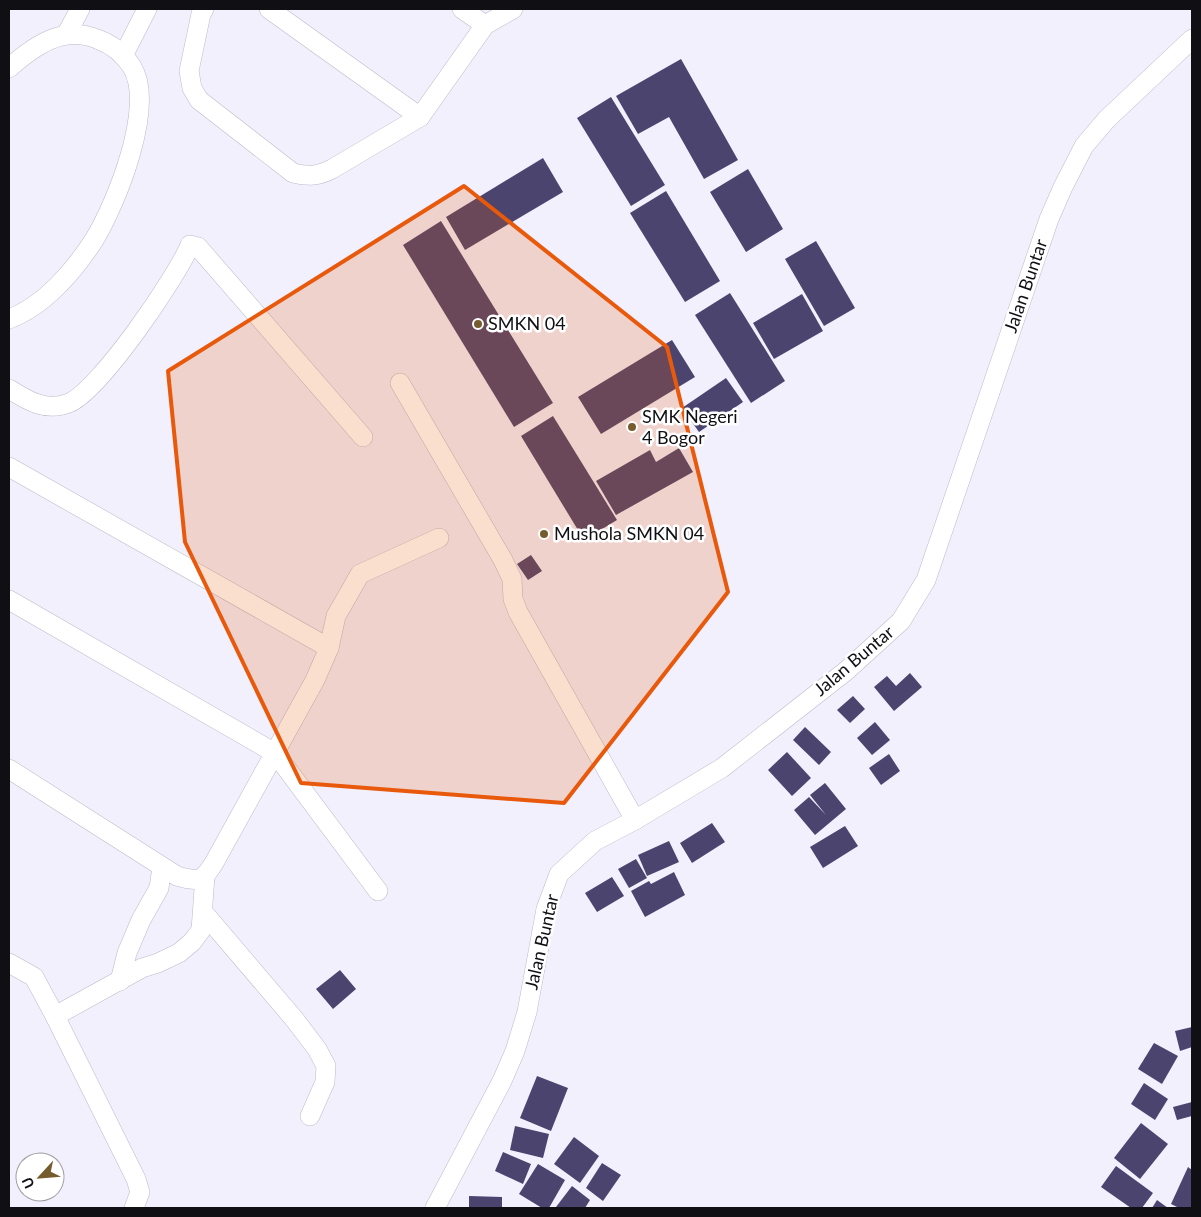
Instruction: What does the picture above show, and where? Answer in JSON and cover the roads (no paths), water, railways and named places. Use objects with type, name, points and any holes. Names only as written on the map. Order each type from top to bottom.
[{"type":"street","points":[[66,34],[80,9]]},
{"type":"street","points":[[124,56],[147,9]]},
{"type":"street","points":[[204,9],[201,14],[188,71],[192,88],[199,100],[293,173],[308,176],[321,174],[420,116],[485,26],[514,9]]},
{"type":"street","points":[[269,9],[420,116]]},
{"type":"street","points":[[462,9],[485,26]]},
{"type":"street","points":[[9,68],[46,40],[66,34],[90,36],[108,43],[124,56],[133,68],[138,85],[139,104],[136,135],[112,207],[94,240],[70,271],[44,297],[20,315],[9,319]]},
{"type":"street","name":"Jalan Buntar","points":[[435,1208],[502,1081],[515,1050],[527,1012],[546,909],[559,874],[595,841],[635,820],[722,768],[846,670],[901,621],[926,580],[1049,219],[1063,187],[1084,146],[1107,119],[1192,39]]},
{"type":"street","points":[[9,389],[33,404],[55,407],[71,403],[87,390],[116,357],[162,296],[186,257],[190,245],[198,247],[363,437]]},
{"type":"street","points":[[400,383],[503,560],[512,579],[513,599],[518,612],[635,820]]},
{"type":"street","points":[[9,467],[329,648]]},
{"type":"street","points":[[55,1016],[142,968],[179,953],[192,942],[201,930],[206,876],[315,680],[329,648],[336,616],[360,574],[439,538]]},
{"type":"street","points":[[9,600],[275,753],[378,891]]},
{"type":"street","points":[[9,769],[177,876],[193,881],[206,876]]},
{"type":"street","points":[[120,981],[127,953],[159,888],[162,867]]},
{"type":"street","points":[[203,912],[294,1020],[317,1049],[326,1066],[325,1082],[310,1116]]},
{"type":"street","points":[[9,963],[34,977],[55,1016],[136,1179],[140,1192],[134,1208]]},
{"type":"place","name":"SMKN 04","points":[[478,324]]},
{"type":"place","name":"SMK Negeri 4 Bogor","points":[[632,427]]},
{"type":"place","name":"Mushola SMKN 04","points":[[544,534]]}]
